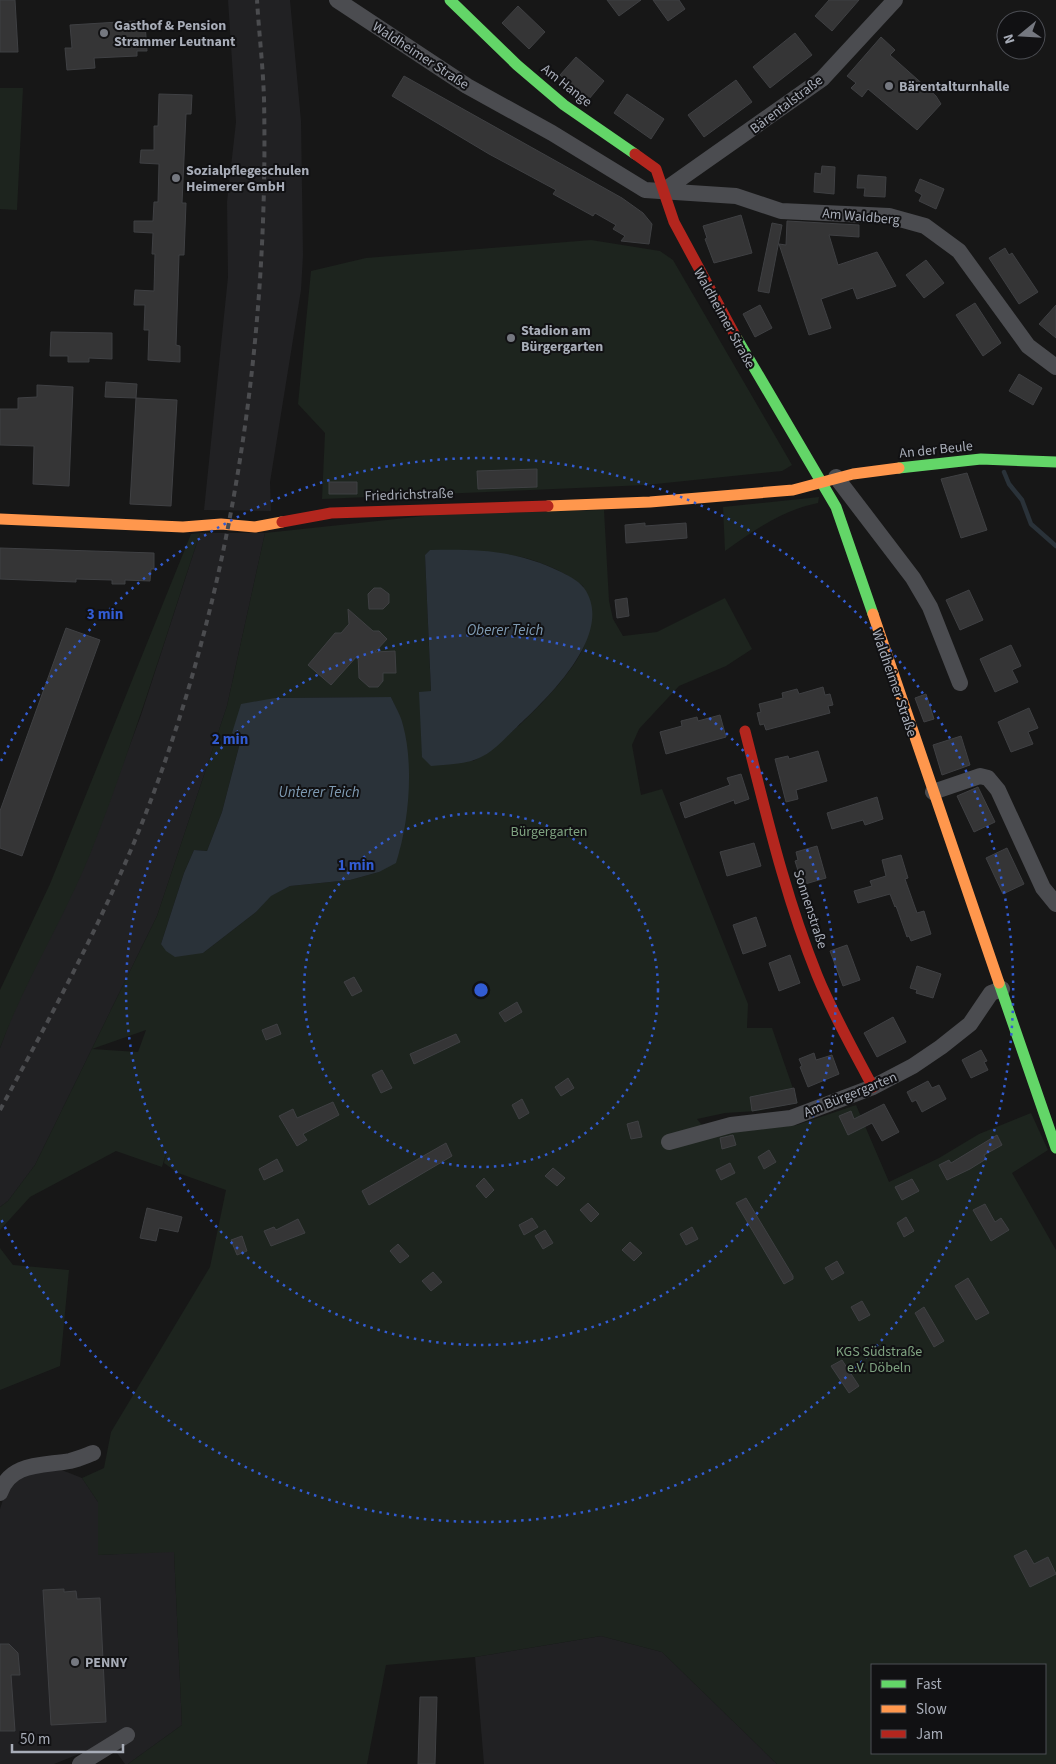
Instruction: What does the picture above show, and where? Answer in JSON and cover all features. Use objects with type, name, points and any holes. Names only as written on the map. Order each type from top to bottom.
[{"type":"street","name":"Waldheimer Straße","points":[[337,0],[467,86],[552,133],[645,190],[663,192],[674,222],[710,292],[831,498],[840,519],[1056,1148]]},
{"type":"street","name":"Am Hange","points":[[450,0],[516,65],[551,93],[656,169],[663,192]]},
{"type":"street","name":"Bärentalstraße","points":[[663,192],[822,79],[895,0]]},
{"type":"street","name":"Am Waldberg","points":[[663,192],[736,196],[781,211],[889,216],[925,226],[959,251],[1023,340],[1056,367]]},
{"type":"street","name":"An der Beule","points":[[820,482],[836,477],[981,459],[1056,462]]},
{"type":"street","points":[[836,477],[913,578],[930,607],[960,683]]},
{"type":"street","name":"Friedrichstraße","points":[[0,519],[183,527],[221,524],[255,527],[331,513],[650,502],[793,490],[820,482]]},
{"type":"street","name":"Sonnenstraße","points":[[745,731],[780,863],[807,949],[842,1029],[873,1087]]},
{"type":"street","points":[[933,792],[980,776],[992,781],[998,790],[1043,888],[1056,904]]},
{"type":"street","name":"Am Bürgergarten","points":[[669,1142],[731,1125],[791,1118],[873,1087],[913,1066],[941,1047],[970,1024],[991,993],[1002,989]]},
{"type":"street","points":[[0,1493],[3,1485],[21,1468],[73,1460],[93,1453]]},
{"type":"street","points":[[80,1764],[127,1735]]},
{"type":"shaded area","points":[[228,0],[290,0],[301,121],[303,255],[301,290],[270,482],[271,511],[204,510],[228,277],[227,202],[236,122]]},
{"type":"shaded area","points":[[200,533],[265,533],[227,706],[157,916],[35,1165],[8,1201],[0,1207],[0,1048],[13,1013],[90,853],[141,715]]},
{"type":"shaded area","points":[[54,1467],[82,1478],[98,1502],[99,1555],[174,1551],[182,1725],[128,1764],[125,1764],[109,1742],[54,1764],[0,1764],[0,1509],[7,1487],[23,1471]]},
{"type":"shaded area","points":[[601,1636],[662,1652],[777,1764],[484,1764],[475,1657]]},
{"type":"green space","points":[[0,88],[23,88],[17,210],[0,209]]},
{"type":"green space","name":"Stadion am Bürgergarten","points":[[591,240],[660,251],[673,260],[792,465],[782,471],[646,485],[322,499],[325,433],[298,404],[311,271],[366,258]]},
{"type":"green space","points":[[819,497],[818,503],[792,510],[758,528],[725,551],[723,507]]},
{"type":"green space","points":[[604,510],[609,601],[613,619],[623,636],[657,632],[725,598],[752,649],[726,666],[679,686],[639,729],[632,745],[641,795],[662,789],[748,1004],[747,1028],[772,1028],[798,1103],[757,1111],[725,1113],[697,1119],[710,1135],[797,1125],[856,1105],[889,1182],[939,1158],[979,1134],[1031,1113],[1048,1150],[1012,1173],[1056,1250],[1056,1764],[777,1764],[662,1652],[601,1636],[475,1657],[386,1665],[367,1764],[128,1764],[182,1725],[174,1552],[98,1555],[98,1502],[82,1478],[104,1468],[111,1432],[210,1267],[226,1190],[178,1173],[164,1163],[167,1150],[162,1167],[116,1151],[30,1197],[0,1230],[0,1207],[8,1201],[35,1165],[157,916],[227,706],[265,533],[443,514]],"holes":[[[430,550],[491,552],[529,559],[547,565],[583,586],[586,639],[581,653],[570,670],[538,707],[502,741],[473,761],[419,692],[431,692],[425,555]],[[391,697],[403,725],[404,820],[399,852],[379,872],[350,880],[290,886],[270,896],[256,912],[203,953],[161,944],[184,873],[194,850],[207,851],[222,812],[241,739],[275,698]],[[146,1030],[138,1052],[92,1049]]]},
{"type":"green space","points":[[200,533],[134,733],[91,852],[21,998],[0,1048],[0,990],[50,884],[191,534]]},
{"type":"green space","points":[[0,1248],[13,1265],[69,1270],[60,1366],[0,1390]]},
{"type":"water","name":"Oberer Teich","points":[[430,550],[496,552],[543,564],[579,583],[584,588],[592,606],[591,625],[585,644],[574,664],[530,715],[497,746],[483,756],[464,763],[431,766],[422,757],[419,692],[431,691],[425,555]]},
{"type":"water","name":"Unterer Teich","points":[[391,697],[403,725],[409,776],[407,813],[396,863],[379,872],[350,880],[290,886],[271,896],[256,912],[203,953],[175,957],[166,951],[161,944],[184,873],[194,850],[207,851],[222,812],[241,739],[232,733],[241,704],[275,698]]},
{"type":"building","points":[[0,0],[15,0],[18,52],[0,52]]},
{"type":"building","points":[[607,0],[641,0],[619,16]]},
{"type":"building","points":[[653,0],[679,0],[685,9],[668,21]]},
{"type":"building","points":[[829,0],[859,0],[832,31],[815,16]]},
{"type":"building","points":[[518,6],[545,32],[529,49],[502,23]]},
{"type":"building","points":[[135,21],[135,24],[145,23],[147,51],[137,51],[137,56],[94,58],[95,68],[67,70],[65,48],[72,48],[70,25]]},
{"type":"building","points":[[795,33],[812,55],[770,88],[753,67]]},
{"type":"building","name":"Bärentalturnhalle","points":[[881,37],[895,50],[890,55],[936,96],[941,104],[917,130],[868,89],[862,97],[851,88],[856,83],[847,76]]},
{"type":"building","points":[[576,57],[604,81],[589,99],[560,75]]},
{"type":"building","points":[[404,76],[622,198],[643,213],[652,224],[649,244],[621,241],[625,236],[613,229],[616,225],[595,213],[593,216],[553,194],[556,190],[489,154],[392,96]]},
{"type":"building","points":[[736,80],[752,102],[704,137],[688,115]]},
{"type":"building","points":[[159,94],[192,95],[191,114],[186,114],[182,203],[186,203],[184,255],[179,255],[176,345],[180,346],[180,362],[148,360],[149,330],[144,330],[145,305],[134,305],[135,290],[154,291],[155,254],[152,254],[153,233],[134,232],[134,221],[153,221],[154,202],[158,202],[159,164],[140,163],[141,150],[154,150],[154,126],[158,126]]},
{"type":"building","points":[[627,94],[664,119],[651,139],[614,113]]},
{"type":"building","points":[[822,166],[835,167],[834,194],[814,192],[815,173],[821,174]]},
{"type":"building","points":[[858,175],[886,177],[885,197],[864,196],[865,188],[857,188]]},
{"type":"building","points":[[920,179],[944,189],[936,209],[919,201],[922,195],[915,191]]},
{"type":"building","points":[[741,215],[752,253],[714,263],[705,239],[707,238],[703,226]]},
{"type":"building","points":[[787,221],[859,225],[859,237],[829,235],[838,265],[877,252],[896,286],[857,299],[853,288],[821,299],[831,328],[809,335],[779,244],[786,245]]},
{"type":"building","points":[[772,223],[782,225],[769,293],[758,291]]},
{"type":"building","points":[[1005,248],[1009,255],[1012,253],[1038,292],[1019,304],[989,258]]},
{"type":"building","points":[[926,260],[944,283],[924,298],[906,275]]},
{"type":"building","points":[[975,303],[1001,343],[983,356],[956,315]]},
{"type":"building","points":[[760,305],[772,328],[755,337],[743,314]]},
{"type":"building","points":[[1056,305],[1056,338],[1039,324]]},
{"type":"building","points":[[51,332],[112,333],[112,359],[89,358],[89,362],[68,362],[68,356],[50,356]]},
{"type":"building","points":[[1019,374],[1042,388],[1033,405],[1009,391]]},
{"type":"building","points":[[106,382],[137,384],[136,398],[105,397]]},
{"type":"building","points":[[37,385],[73,387],[69,486],[33,484],[34,446],[0,445],[0,409],[18,409],[18,398],[37,397]]},
{"type":"building","points":[[136,398],[177,400],[171,506],[130,504]]},
{"type":"building","points":[[537,469],[537,487],[478,489],[477,471]]},
{"type":"building","points":[[967,473],[987,530],[961,538],[941,479]]},
{"type":"building","points":[[329,482],[357,482],[357,494],[329,494]]},
{"type":"building","points":[[645,523],[645,526],[686,523],[687,538],[626,543],[625,525]]},
{"type":"building","points":[[0,548],[154,553],[154,569],[151,569],[150,581],[125,580],[125,584],[112,584],[112,580],[76,579],[76,582],[0,579]]},
{"type":"building","points":[[374,588],[381,588],[389,594],[389,603],[383,609],[369,609],[368,594]]},
{"type":"building","points":[[969,590],[983,620],[960,630],[946,600]]},
{"type":"building","points":[[627,598],[629,616],[617,618],[615,600]]},
{"type":"building","points":[[348,609],[373,631],[379,631],[387,639],[375,652],[395,651],[396,673],[383,673],[383,681],[378,687],[369,687],[359,678],[358,655],[331,685],[308,665],[335,633],[341,633],[349,624]]},
{"type":"building","points":[[66,628],[100,640],[22,856],[0,848],[0,811]]},
{"type":"building","points":[[1011,645],[1021,666],[1012,670],[1018,682],[995,692],[980,659]]},
{"type":"building","points":[[823,687],[825,695],[830,694],[833,705],[828,706],[830,713],[766,730],[764,724],[760,725],[757,713],[761,712],[759,704],[783,698],[782,693],[797,689],[799,694]]},
{"type":"building","points":[[926,694],[934,719],[924,722],[915,698]]},
{"type":"building","points":[[1029,708],[1038,728],[1028,732],[1033,744],[1011,752],[998,722]]},
{"type":"building","points":[[720,715],[726,737],[666,754],[660,732],[682,726],[681,721],[697,717],[698,721]]},
{"type":"building","points":[[961,736],[970,765],[942,775],[933,745]]},
{"type":"building","points":[[818,751],[827,781],[796,790],[798,799],[786,802],[775,759],[788,756],[789,759]]},
{"type":"building","points":[[741,774],[749,799],[735,804],[734,800],[685,818],[680,803],[730,785],[727,778]]},
{"type":"building","points":[[978,787],[995,822],[974,832],[957,796]]},
{"type":"building","points":[[877,797],[883,819],[865,825],[863,820],[832,829],[827,813]]},
{"type":"building","points":[[754,843],[761,866],[727,876],[720,852]]},
{"type":"building","points":[[817,846],[826,878],[805,884],[803,876],[800,877],[795,861],[798,860],[796,852]]},
{"type":"building","points":[[1007,848],[1024,884],[1003,894],[986,858]]},
{"type":"building","points":[[901,855],[908,878],[905,879],[917,913],[924,911],[931,934],[911,941],[909,936],[907,937],[890,894],[858,903],[854,891],[872,886],[870,881],[886,876],[882,860]]},
{"type":"building","points":[[756,917],[766,946],[743,954],[733,925]]},
{"type":"building","points":[[847,945],[860,980],[843,986],[830,951]]},
{"type":"building","points":[[790,955],[800,983],[779,991],[769,963]]},
{"type":"building","points":[[917,966],[941,974],[933,998],[916,993],[917,990],[910,988]]},
{"type":"building","points":[[354,977],[362,991],[352,996],[344,982]]},
{"type":"building","points":[[517,1002],[522,1012],[505,1022],[499,1013]]},
{"type":"building","points":[[893,1017],[906,1042],[877,1057],[864,1033]]},
{"type":"building","points":[[277,1024],[281,1034],[266,1040],[262,1030]]},
{"type":"building","points":[[456,1034],[460,1042],[414,1064],[410,1054]]},
{"type":"building","points":[[981,1050],[987,1061],[984,1062],[988,1070],[971,1078],[962,1060]]},
{"type":"building","points":[[814,1053],[816,1060],[832,1055],[839,1074],[808,1087],[799,1059]]},
{"type":"building","points":[[382,1070],[392,1088],[381,1093],[372,1075]]},
{"type":"building","points":[[568,1078],[574,1088],[561,1096],[555,1087]]},
{"type":"building","points":[[928,1081],[932,1088],[939,1085],[946,1099],[922,1112],[916,1100],[912,1102],[907,1092]]},
{"type":"building","points":[[794,1088],[797,1103],[752,1111],[750,1097]]},
{"type":"building","points":[[522,1099],[529,1113],[519,1119],[512,1105]]},
{"type":"building","points":[[333,1102],[339,1115],[303,1134],[307,1140],[297,1146],[279,1116],[293,1109],[297,1118]]},
{"type":"building","points":[[884,1104],[899,1132],[882,1141],[872,1123],[848,1135],[839,1116],[851,1111],[854,1119]]},
{"type":"building","points":[[638,1121],[642,1137],[631,1139],[627,1124]]},
{"type":"building","points":[[733,1135],[736,1145],[722,1149],[720,1138]]},
{"type":"building","points":[[997,1135],[1002,1145],[984,1155],[986,1159],[947,1180],[939,1165],[949,1160],[951,1163]]},
{"type":"building","points":[[446,1143],[452,1156],[369,1205],[362,1191]]},
{"type":"building","points":[[769,1150],[776,1162],[764,1169],[758,1157]]},
{"type":"building","points":[[277,1159],[283,1171],[264,1180],[259,1169]]},
{"type":"building","points":[[730,1163],[735,1173],[721,1180],[716,1170]]},
{"type":"building","points":[[553,1168],[565,1178],[557,1186],[545,1176]]},
{"type":"building","points":[[484,1178],[494,1190],[486,1198],[476,1186]]},
{"type":"building","points":[[912,1179],[919,1191],[902,1200],[895,1187]]},
{"type":"building","points":[[746,1198],[793,1276],[793,1279],[784,1284],[736,1203]]},
{"type":"building","points":[[588,1203],[599,1214],[591,1222],[580,1210]]},
{"type":"building","points":[[985,1204],[995,1222],[1001,1218],[1009,1230],[991,1241],[973,1210]]},
{"type":"building","points":[[147,1208],[182,1217],[178,1232],[159,1228],[156,1241],[140,1238]]},
{"type":"building","points":[[906,1217],[914,1231],[904,1237],[897,1223]]},
{"type":"building","points":[[532,1218],[538,1227],[524,1235],[519,1225]]},
{"type":"building","points":[[298,1219],[305,1233],[271,1246],[264,1231],[274,1227],[276,1230]]},
{"type":"building","points":[[692,1227],[698,1239],[686,1245],[680,1234]]},
{"type":"building","points":[[545,1230],[553,1243],[543,1249],[535,1236]]},
{"type":"building","points":[[242,1236],[247,1251],[237,1255],[231,1240]]},
{"type":"building","points":[[630,1242],[642,1253],[634,1261],[622,1250]]},
{"type":"building","points":[[398,1244],[409,1256],[400,1263],[390,1251]]},
{"type":"building","points":[[837,1261],[844,1273],[832,1280],[825,1268]]},
{"type":"building","points":[[433,1272],[442,1282],[431,1291],[422,1281]]},
{"type":"building","points":[[968,1278],[989,1313],[976,1320],[955,1286]]},
{"type":"building","points":[[862,1301],[870,1315],[859,1321],[851,1307]]},
{"type":"building","points":[[924,1307],[944,1341],[934,1347],[915,1313]]},
{"type":"building","points":[[842,1360],[859,1386],[849,1393],[831,1366]]},
{"type":"building","points":[[1026,1550],[1034,1564],[1048,1557],[1056,1574],[1030,1587],[1014,1556]]},
{"type":"building","name":"PENNY","points":[[64,1589],[64,1592],[76,1591],[77,1599],[100,1598],[106,1722],[51,1725],[43,1590]]},
{"type":"building","points":[[0,1644],[9,1644],[18,1653],[20,1675],[11,1675],[15,1731],[0,1731]]},
{"type":"building","points":[[420,1697],[437,1697],[435,1764],[418,1764]]},
{"type":"waterway","points":[[1004,472],[1009,484],[1022,500],[1031,524],[1056,546]]},
{"type":"railway","points":[[0,1110],[95,929],[144,818],[175,732],[201,644],[222,555],[239,464],[252,373],[260,281],[264,190],[264,99],[257,0]]},
{"type":"traffic: fast","points":[[450,0],[517,65],[564,105],[635,154]]},
{"type":"traffic: fast","points":[[736,337],[836,507],[873,614]]},
{"type":"traffic: fast","points":[[899,468],[981,459],[1056,462]]},
{"type":"traffic: fast","points":[[999,983],[1056,1148]]},
{"type":"traffic: slow","points":[[548,506],[650,502],[793,490],[853,474],[899,468]]},
{"type":"traffic: slow","points":[[0,519],[183,527],[221,524],[255,527],[282,522]]},
{"type":"traffic: slow","points":[[873,614],[999,983]]},
{"type":"traffic: jam","points":[[635,154],[656,169],[674,222],[736,337]]},
{"type":"traffic: jam","points":[[282,522],[331,513],[548,506]]},
{"type":"traffic: jam","points":[[745,731],[795,915],[830,1004],[873,1087]]},
{"type":"place","name":"Gasthof & Pension Strammer Leutnant","points":[[104,33]]},
{"type":"place","name":"Bärentalturnhalle","points":[[889,86]]},
{"type":"place","name":"Sozialpflegeschulen Heimerer GmbH","points":[[176,178]]},
{"type":"place","name":"Stadion am Bürgergarten","points":[[511,338]]},
{"type":"place","name":"PENNY","points":[[75,1662]]},
{"type":"park label","name":"Bürgergarten","points":[[549,831]]},
{"type":"park label","name":"KGS Südstraße e.V. Döbeln","points":[[879,1359]]}]
